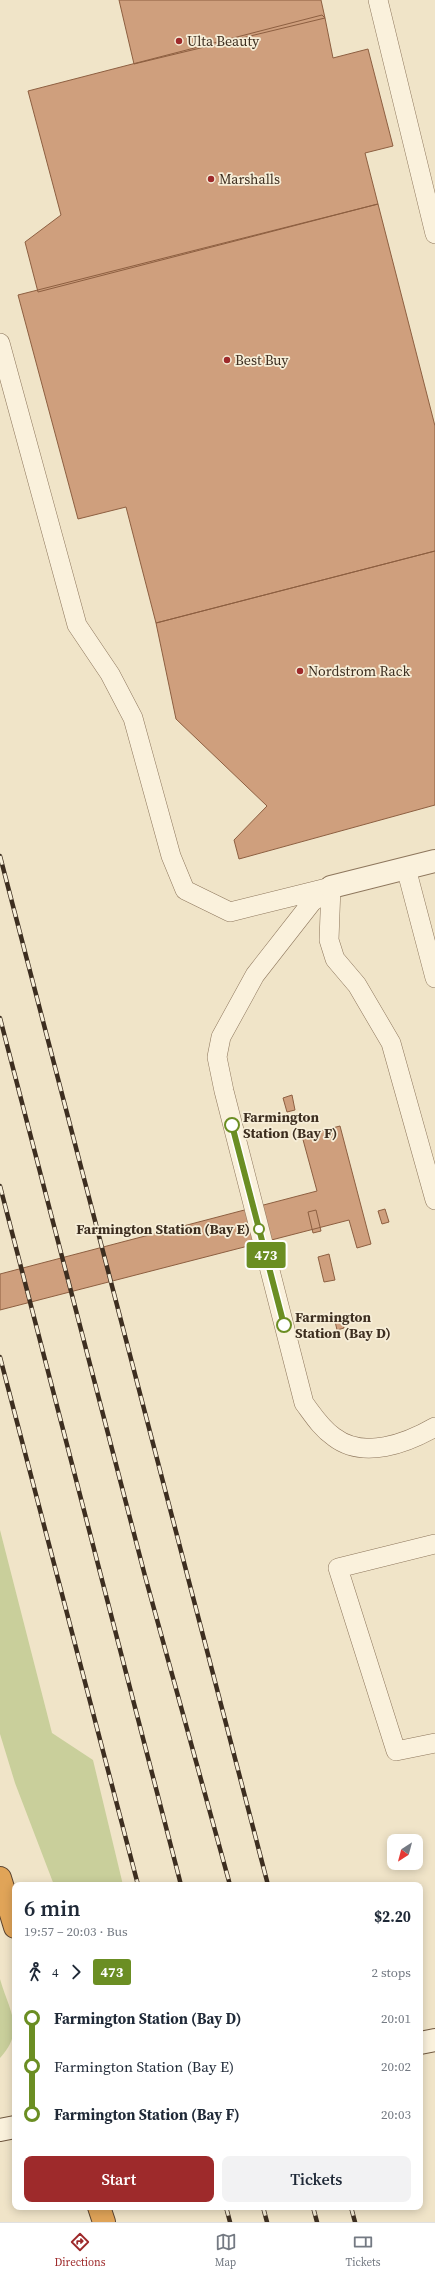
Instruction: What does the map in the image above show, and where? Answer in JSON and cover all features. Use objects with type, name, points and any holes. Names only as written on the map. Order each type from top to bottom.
[{"type":"highway","points":[[6,1890],[12,1915]]},
{"type":"highway","points":[[100,2210],[104,2222]]},
{"type":"street","points":[[331,887],[435,861]]},
{"type":"street","points":[[423,2042],[435,2040]]},
{"type":"street","points":[[0,2130],[12,2128]]},
{"type":"lane","points":[[378,0],[435,234]]},
{"type":"lane","points":[[0,343],[77,625],[110,674],[133,718],[171,856],[185,890],[230,912],[331,887]]},
{"type":"lane","points":[[406,868],[435,978]]},
{"type":"lane","points":[[331,887],[329,940],[335,959],[357,985],[391,1042],[435,1200]]},
{"type":"lane","points":[[331,887],[312,902],[255,975],[221,1037],[217,1057],[241,1161],[304,1403],[320,1424],[335,1438],[355,1446],[375,1448],[394,1444],[419,1436],[435,1427]]},
{"type":"lane","points":[[435,1544],[338,1568],[396,1751],[435,1742]]},
{"type":"green space","points":[[0,1530],[52,1733],[93,1760],[122,1882],[53,1882],[15,1783],[0,1734]]},
{"type":"green space","points":[[0,1979],[12,2016],[12,2038],[8,2048],[0,2058]]},
{"type":"building","name":"Ulta Beauty","points":[[119,0],[321,0],[325,18],[134,64]]},
{"type":"building","name":"Marshalls","points":[[322,15],[325,18],[333,58],[368,49],[393,146],[365,153],[378,204],[38,292],[25,242],[61,215],[28,91]]},
{"type":"building","name":"Best Buy","points":[[378,204],[435,426],[435,551],[156,623],[126,507],[78,519],[18,295]]},
{"type":"building","name":"Nordstrom Rack","points":[[435,551],[435,805],[239,859],[234,840],[267,806],[176,719],[156,623]]},
{"type":"building","points":[[292,1095],[295,1110],[287,1112],[283,1098]]},
{"type":"building","points":[[340,1126],[371,1244],[357,1248],[349,1220],[0,1310],[0,1274],[317,1191],[302,1136]]},
{"type":"building","points":[[385,1209],[389,1222],[382,1224],[378,1211]]},
{"type":"building","points":[[316,1210],[321,1231],[313,1233],[308,1212]]},
{"type":"building","points":[[329,1254],[335,1280],[324,1282],[318,1257]]},
{"type":"building","points":[[341,1315],[344,1328],[337,1330],[334,1317]]},
{"type":"railway","points":[[0,856],[267,1882]]},
{"type":"railway","points":[[0,1018],[145,1576],[229,1882]]},
{"type":"railway","points":[[0,1186],[180,1882]]},
{"type":"railway","points":[[0,1357],[137,1882]]},
{"type":"railway","points":[[227,2210],[230,2222]]},
{"type":"railway","points":[[264,2210],[267,2222]]},
{"type":"railway","points":[[314,2210],[317,2222]]},
{"type":"railway","points":[[352,2210],[355,2222]]},
{"type":"bus line","name":"473","points":[[232,1125],[284,1325]]},
{"type":"place","name":"Ulta Beauty","points":[[179,41]]},
{"type":"place","name":"Marshalls","points":[[211,179]]},
{"type":"place","name":"Best Buy","points":[[227,360]]},
{"type":"place","name":"Nordstrom Rack","points":[[300,671]]},
{"type":"place","name":"Farmington Station (Bay F)","points":[[232,1125]]},
{"type":"place","name":"Farmington Station (Bay E)","points":[[259,1229]]},
{"type":"place","name":"Farmington Station (Bay D)","points":[[284,1325]]}]
